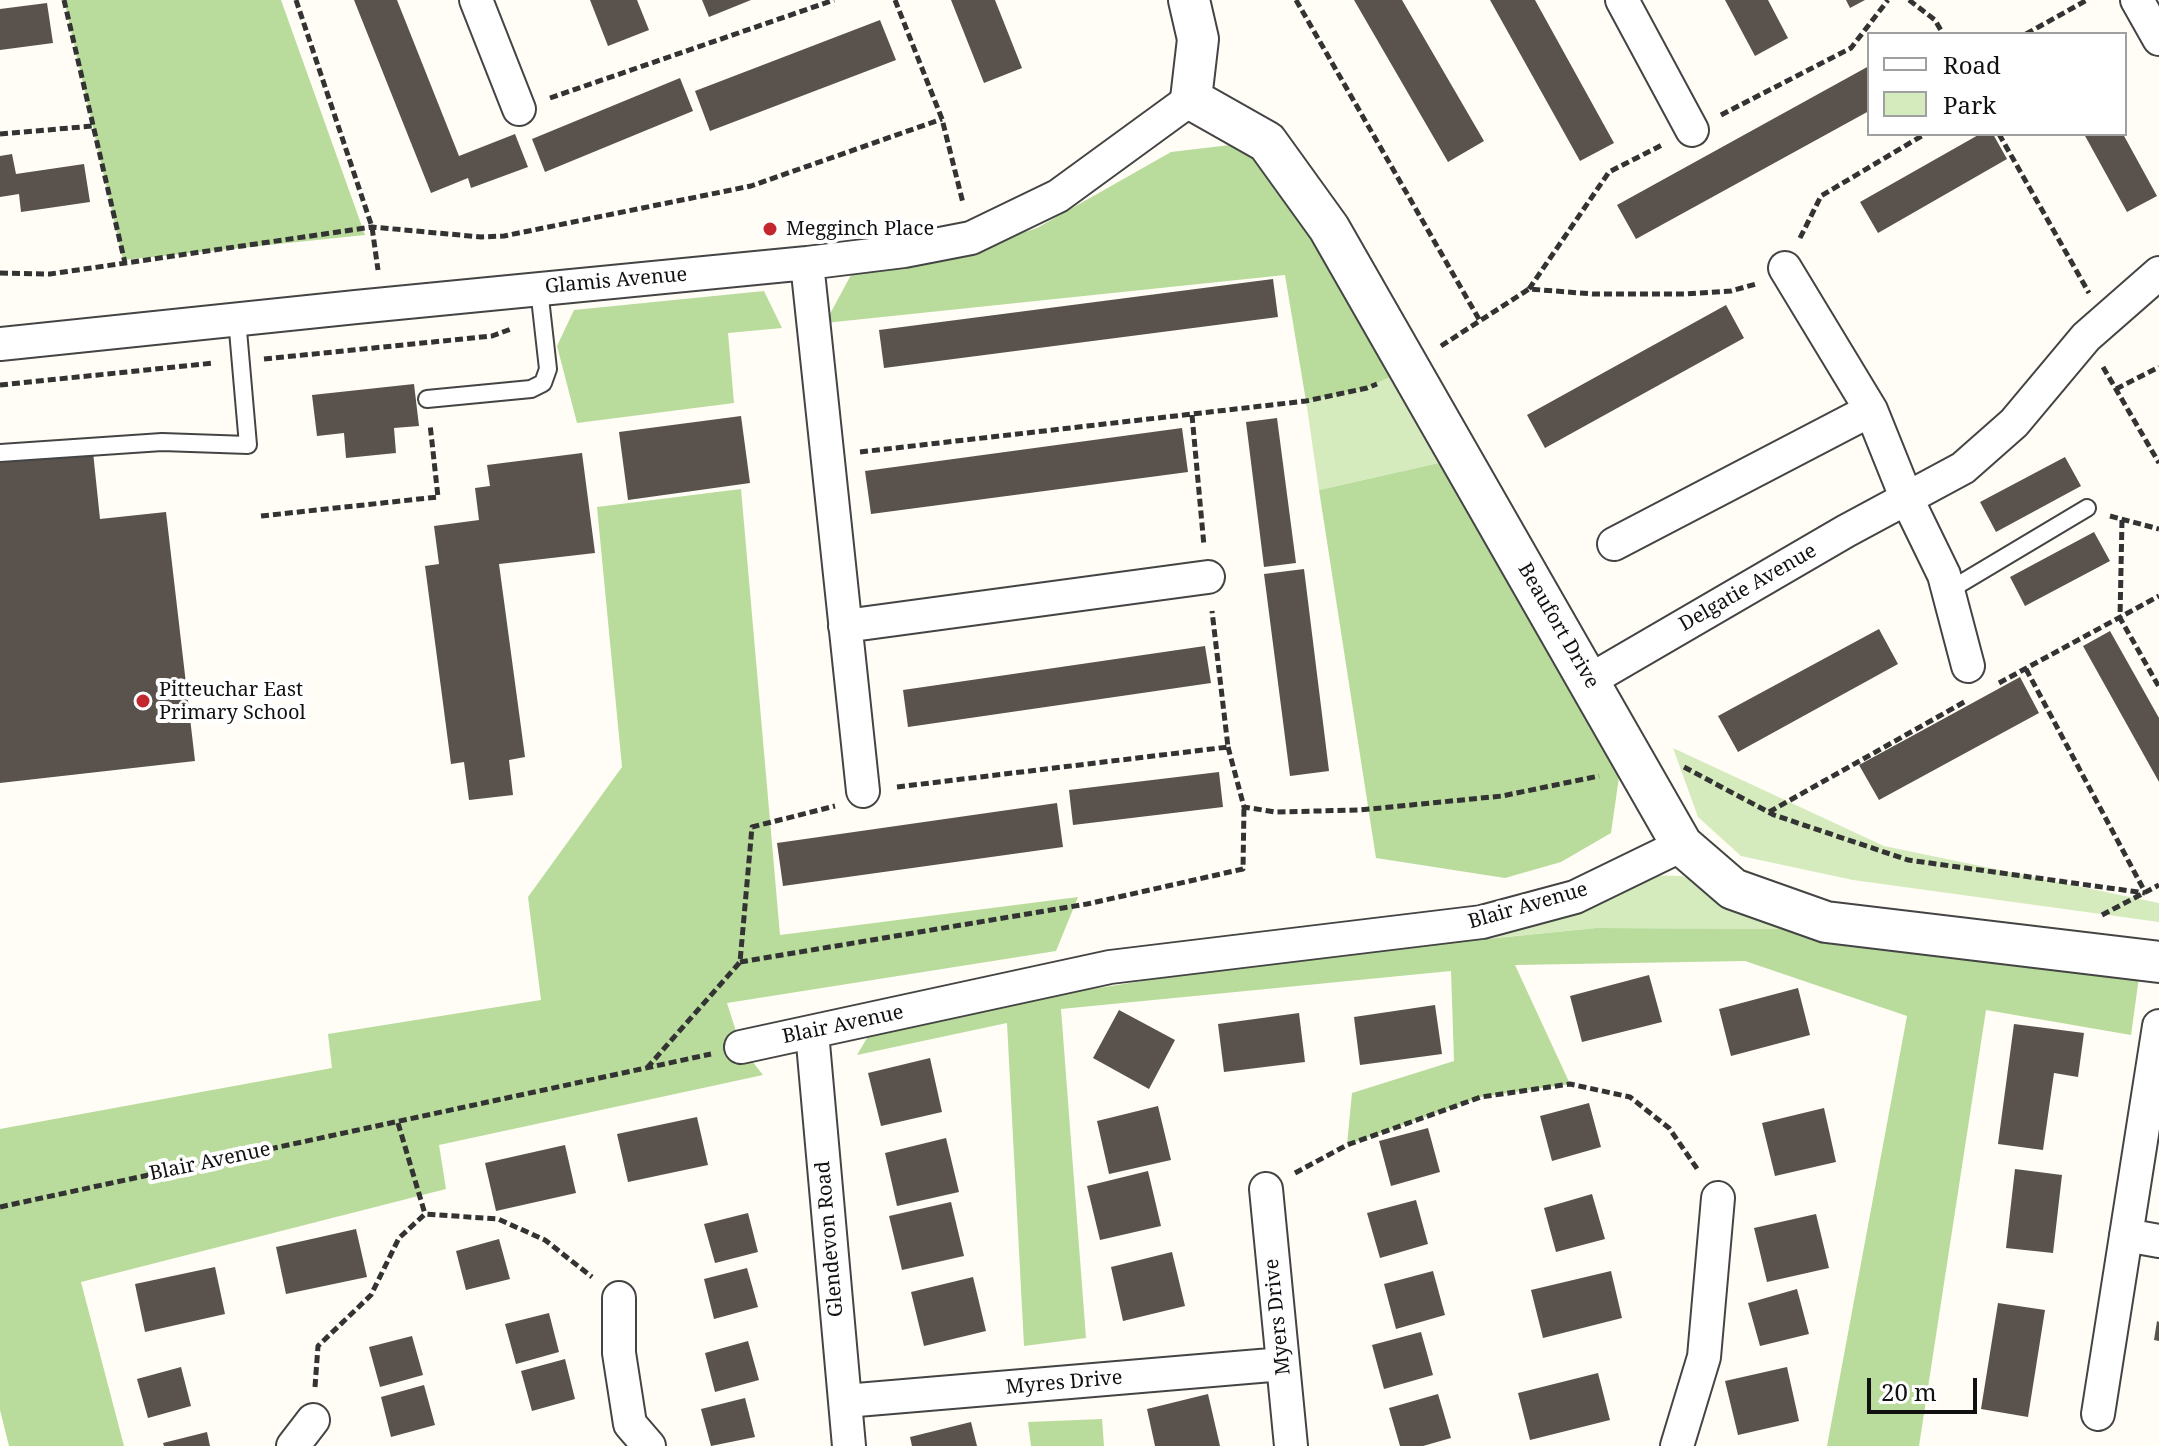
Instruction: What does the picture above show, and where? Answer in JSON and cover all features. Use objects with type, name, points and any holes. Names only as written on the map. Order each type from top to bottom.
[{"type":"street","points":[[476,0],[519,109]]},
{"type":"street","points":[[1189,0],[1198,39],[1191,99]]},
{"type":"street","points":[[1622,0],[1692,130]]},
{"type":"street","points":[[2137,0],[2159,39]]},
{"type":"street","name":"Glamis Avenue","points":[[0,344],[237,319],[541,303],[904,251],[971,238],[1058,196],[1191,99]]},
{"type":"street","name":"Beaufort Drive","points":[[1191,99],[1267,142],[1329,228],[1682,845],[1733,889],[1826,922],[2159,962]]},
{"type":"street","points":[[807,263],[863,791]]},
{"type":"street","points":[[1785,268],[1871,410],[1906,497],[1944,575],[1968,666]]},
{"type":"street","name":"Delgatie Avenue","points":[[1590,680],[1906,497],[1963,468],[2014,423],[2095,329],[2159,273]]},
{"type":"street","points":[[1614,544],[1871,410]]},
{"type":"street","points":[[845,626],[1208,577]]},
{"type":"street","name":"Blair Avenue","points":[[741,1047],[1110,967],[1482,922],[1575,897],[1682,845]]},
{"type":"street","points":[[2098,1414],[2159,1026]]},
{"type":"street","name":"Glendevon Road","points":[[812,1032],[849,1446]]},
{"type":"street","name":"Myers Drive","points":[[1266,1189],[1291,1446]]},
{"type":"street","points":[[1677,1446],[1704,1357],[1718,1198]]},
{"type":"street","points":[[2126,1235],[2159,1241]]},
{"type":"street","points":[[619,1298],[619,1353],[630,1424],[649,1446]]},
{"type":"street","name":"Myres Drive","points":[[845,1401],[1283,1364]]},
{"type":"street","points":[[293,1446],[313,1420]]},
{"type":"lane","points":[[427,399],[531,389],[543,383],[548,369],[541,303]]},
{"type":"lane","points":[[0,453],[162,442],[248,445],[237,319]]},
{"type":"lane","points":[[1948,591],[2087,508]]},
{"type":"path","points":[[64,0],[125,263]]},
{"type":"path","points":[[296,0],[372,227]]},
{"type":"path","points":[[519,109],[834,0]]},
{"type":"path","points":[[895,0],[942,119],[971,238]]},
{"type":"path","points":[[1296,0],[1480,321]]},
{"type":"path","points":[[1909,0],[1935,20],[1942,32]]},
{"type":"path","points":[[2030,32],[2087,0]]},
{"type":"path","points":[[0,273],[50,274],[372,227],[481,237],[504,236],[751,186],[942,119]]},
{"type":"path","points":[[0,134],[93,126]]},
{"type":"path","points":[[827,455],[1192,415],[1339,395],[1367,388],[1408,368],[1529,289],[1593,294],[1684,294],[1731,291],[1759,283],[1785,268],[1821,196],[1922,136]]},
{"type":"path","points":[[2000,136],[2095,329],[2116,389],[2159,463]]},
{"type":"path","points":[[0,385],[492,336],[541,303]]},
{"type":"path","points":[[2116,389],[2159,367]]},
{"type":"path","points":[[261,516],[438,497],[427,399]]},
{"type":"path","points":[[740,962],[1087,904],[1243,869],[1244,807],[1228,747],[1192,415]]},
{"type":"path","points":[[2087,508],[2159,529]]},
{"type":"path","points":[[2122,520],[2120,618],[2159,687]]},
{"type":"path","points":[[1999,684],[2159,596]]},
{"type":"path","points":[[1244,807],[1275,812],[1360,810],[1502,796],[1669,759],[1768,812],[1908,860],[2145,893],[2026,669]]},
{"type":"path","points":[[1768,812],[1971,698]]},
{"type":"path","points":[[647,1068],[740,962],[752,827],[829,810],[863,791],[1228,747]]},
{"type":"path","name":"Blair Avenue","points":[[0,1207],[741,1047]]},
{"type":"path","points":[[1266,1189],[1347,1145],[1481,1097],[1570,1084],[1630,1097],[1669,1128],[1718,1198]]},
{"type":"path","points":[[398,1123],[425,1214]]},
{"type":"path","points":[[313,1420],[318,1346],[371,1295],[399,1238],[425,1214],[498,1219],[545,1240],[619,1298]]},
{"type":"green space","points":[[64,0],[281,0],[365,235],[123,260]]},
{"type":"green space","points":[[1230,145],[1266,167],[1384,354],[1392,376],[1367,388],[1306,401],[1285,275],[825,323],[851,275],[948,257],[1037,228],[1171,152]]},
{"type":"green space","points":[[764,291],[782,328],[728,333],[734,403],[577,423],[557,346],[574,310]]},
{"type":"green space","points":[[1392,376],[1439,463],[1319,490],[1306,401],[1367,388]]},
{"type":"green space","points":[[1439,463],[1619,777],[1611,833],[1561,862],[1505,878],[1376,858],[1319,490]]},
{"type":"green space","points":[[741,489],[780,935],[1078,897],[1056,951],[727,1003],[741,1047],[763,1075],[439,1145],[446,1189],[81,1282],[124,1446],[9,1446],[0,1410],[0,1129],[332,1068],[328,1034],[541,1000],[528,897],[622,767],[597,507]]},
{"type":"green space","points":[[1673,748],[1884,846],[2159,903],[2159,922],[1853,880],[1741,856],[1698,817]]},
{"type":"green space","points":[[1642,875],[1682,876],[1796,929],[1596,928],[1494,938]]},
{"type":"green space","points":[[1596,928],[1796,929],[2139,977],[2131,1035],[1986,1010],[1919,1446],[1827,1446],[1907,1016],[1745,961],[1515,965],[1570,1084],[1481,1097],[1347,1145],[1352,1093],[1454,1061],[1451,971],[1061,1009],[1086,1338],[1024,1346],[1007,1023],[857,1055],[870,1033],[1047,996],[1276,960]]},
{"type":"green space","points":[[1102,1419],[1104,1446],[1031,1446],[1028,1422]]},
{"type":"building","points":[[354,0],[397,0],[459,156],[515,134],[528,167],[471,188],[468,178],[431,193]]},
{"type":"building","points":[[590,0],[637,0],[649,30],[608,46]]},
{"type":"building","points":[[702,0],[751,0],[709,17]]},
{"type":"building","points":[[951,0],[995,0],[1022,68],[984,83]]},
{"type":"building","points":[[1354,0],[1402,0],[1484,141],[1448,162]]},
{"type":"building","points":[[1490,0],[1535,0],[1614,143],[1580,161]]},
{"type":"building","points":[[1725,0],[1768,0],[1788,38],[1755,56]]},
{"type":"building","points":[[1846,0],[1865,0],[1850,8]]},
{"type":"building","points":[[47,3],[53,43],[0,50],[0,9]]},
{"type":"building","points":[[880,20],[896,60],[710,131],[695,91]]},
{"type":"building","points":[[1867,67],[1867,112],[1636,239],[1617,205]]},
{"type":"building","points":[[680,78],[693,111],[545,172],[532,139]]},
{"type":"building","points":[[1976,136],[1994,136],[2007,159],[1878,233],[1860,202]]},
{"type":"building","points":[[2085,136],[2124,136],[2157,196],[2127,212]]},
{"type":"building","points":[[12,154],[16,174],[84,164],[90,202],[21,212],[19,194],[0,197],[0,156]]},
{"type":"building","points":[[1273,279],[1278,317],[884,368],[879,330]]},
{"type":"building","points":[[1726,305],[1744,338],[1545,448],[1527,415]]},
{"type":"building","points":[[414,384],[419,426],[394,428],[396,453],[346,458],[344,433],[317,436],[312,395]]},
{"type":"building","points":[[741,416],[750,483],[628,500],[619,432]]},
{"type":"building","points":[[1277,418],[1296,563],[1264,567],[1246,422]]},
{"type":"building","points":[[1182,428],[1188,472],[871,514],[865,471]]},
{"type":"building","points":[[93,452],[100,519],[166,512],[195,761],[0,783],[0,462]]},
{"type":"building","points":[[582,453],[595,553],[499,564],[525,757],[509,760],[513,795],[469,800],[464,762],[451,764],[425,566],[439,564],[434,526],[479,520],[475,488],[490,486],[487,465]]},
{"type":"building","points":[[2065,457],[2081,486],[1996,532],[1980,502]]},
{"type":"building","points":[[2094,532],[2110,561],[2025,606],[2010,577]]},
{"type":"building","points":[[1304,569],[1329,771],[1290,776],[1264,574]]},
{"type":"building","points":[[1879,629],[1898,664],[1738,752],[1718,716]]},
{"type":"building","points":[[2110,631],[2159,718],[2159,782],[2083,646]]},
{"type":"building","points":[[1205,646],[1211,683],[908,727],[903,690]]},
{"type":"building","points":[[2020,677],[2039,713],[1879,800],[1859,765]]},
{"type":"building","points":[[1219,772],[1223,807],[1073,825],[1069,790]]},
{"type":"building","points":[[1057,803],[1063,847],[783,886],[777,843]]},
{"type":"building","points":[[1649,975],[1662,1022],[1582,1042],[1570,996]]},
{"type":"building","points":[[1798,988],[1810,1035],[1731,1056],[1719,1009]]},
{"type":"building","points":[[1435,1005],[1442,1054],[1360,1065],[1354,1017]]},
{"type":"building","points":[[1119,1010],[1175,1040],[1149,1089],[1093,1058]]},
{"type":"building","points":[[1299,1013],[1305,1062],[1224,1072],[1218,1024]]},
{"type":"building","points":[[2014,1024],[2084,1033],[2078,1077],[2054,1073],[2043,1150],[1998,1144]]},
{"type":"building","points":[[930,1058],[942,1112],[881,1126],[868,1073]]},
{"type":"building","points":[[1589,1103],[1601,1147],[1552,1161],[1540,1116]]},
{"type":"building","points":[[1158,1106],[1171,1160],[1109,1174],[1097,1121]]},
{"type":"building","points":[[1824,1108],[1836,1162],[1775,1176],[1762,1123]]},
{"type":"building","points":[[697,1117],[708,1165],[628,1182],[617,1134]]},
{"type":"building","points":[[1428,1128],[1440,1172],[1391,1186],[1379,1141]]},
{"type":"building","points":[[946,1138],[959,1192],[897,1206],[885,1153]]},
{"type":"building","points":[[565,1145],[576,1193],[496,1211],[485,1163]]},
{"type":"building","points":[[2015,1169],[2062,1175],[2053,1253],[2006,1248]]},
{"type":"building","points":[[1148,1171],[1161,1226],[1100,1240],[1087,1186]]},
{"type":"building","points":[[1592,1194],[1605,1239],[1556,1252],[1544,1208]]},
{"type":"building","points":[[1416,1200],[1428,1244],[1380,1258],[1367,1213]]},
{"type":"building","points":[[951,1202],[964,1256],[902,1270],[889,1216]]},
{"type":"building","points":[[748,1213],[758,1252],[715,1263],[704,1224]]},
{"type":"building","points":[[1816,1214],[1829,1268],[1767,1282],[1754,1228]]},
{"type":"building","points":[[356,1229],[367,1277],[286,1294],[276,1247]]},
{"type":"building","points":[[499,1239],[510,1279],[466,1290],[456,1251]]},
{"type":"building","points":[[1172,1252],[1185,1306],[1123,1321],[1111,1267]]},
{"type":"building","points":[[215,1267],[225,1314],[145,1332],[135,1284]]},
{"type":"building","points":[[747,1268],[758,1307],[714,1319],[704,1279]]},
{"type":"building","points":[[1433,1271],[1445,1315],[1396,1329],[1384,1284]]},
{"type":"building","points":[[1611,1271],[1622,1318],[1543,1338],[1531,1290]]},
{"type":"building","points":[[973,1277],[986,1331],[924,1346],[911,1292]]},
{"type":"building","points":[[1797,1289],[1809,1334],[1760,1346],[1748,1303]]},
{"type":"building","points":[[1998,1303],[2045,1310],[2028,1417],[1981,1409]]},
{"type":"building","points":[[549,1313],[559,1352],[516,1364],[505,1324]]},
{"type":"building","points":[[2159,1322],[2159,1341],[2154,1340]]},
{"type":"building","points":[[1421,1332],[1433,1375],[1384,1389],[1372,1345]]},
{"type":"building","points":[[412,1336],[423,1375],[380,1387],[369,1347]]},
{"type":"building","points":[[748,1341],[759,1380],[715,1392],[705,1353]]},
{"type":"building","points":[[565,1359],[575,1399],[532,1411],[521,1371]]},
{"type":"building","points":[[181,1367],[191,1406],[148,1418],[137,1379]]},
{"type":"building","points":[[1787,1367],[1799,1421],[1738,1435],[1725,1381]]},
{"type":"building","points":[[1598,1373],[1610,1420],[1530,1440],[1518,1393]]},
{"type":"building","points":[[424,1385],[435,1425],[391,1437],[381,1397]]},
{"type":"building","points":[[1208,1394],[1220,1446],[1155,1446],[1147,1409]]},
{"type":"building","points":[[1438,1394],[1451,1438],[1423,1446],[1400,1446],[1389,1408]]},
{"type":"building","points":[[745,1398],[755,1437],[711,1446],[701,1409]]},
{"type":"building","points":[[971,1422],[977,1446],[912,1446],[910,1437]]},
{"type":"building","points":[[207,1432],[210,1446],[164,1446],[163,1443]]},
{"type":"place","name":"Megginch Place","points":[[770,229]]},
{"type":"place","name":"Pitteuchar East Primary School","points":[[143,701]]}]
